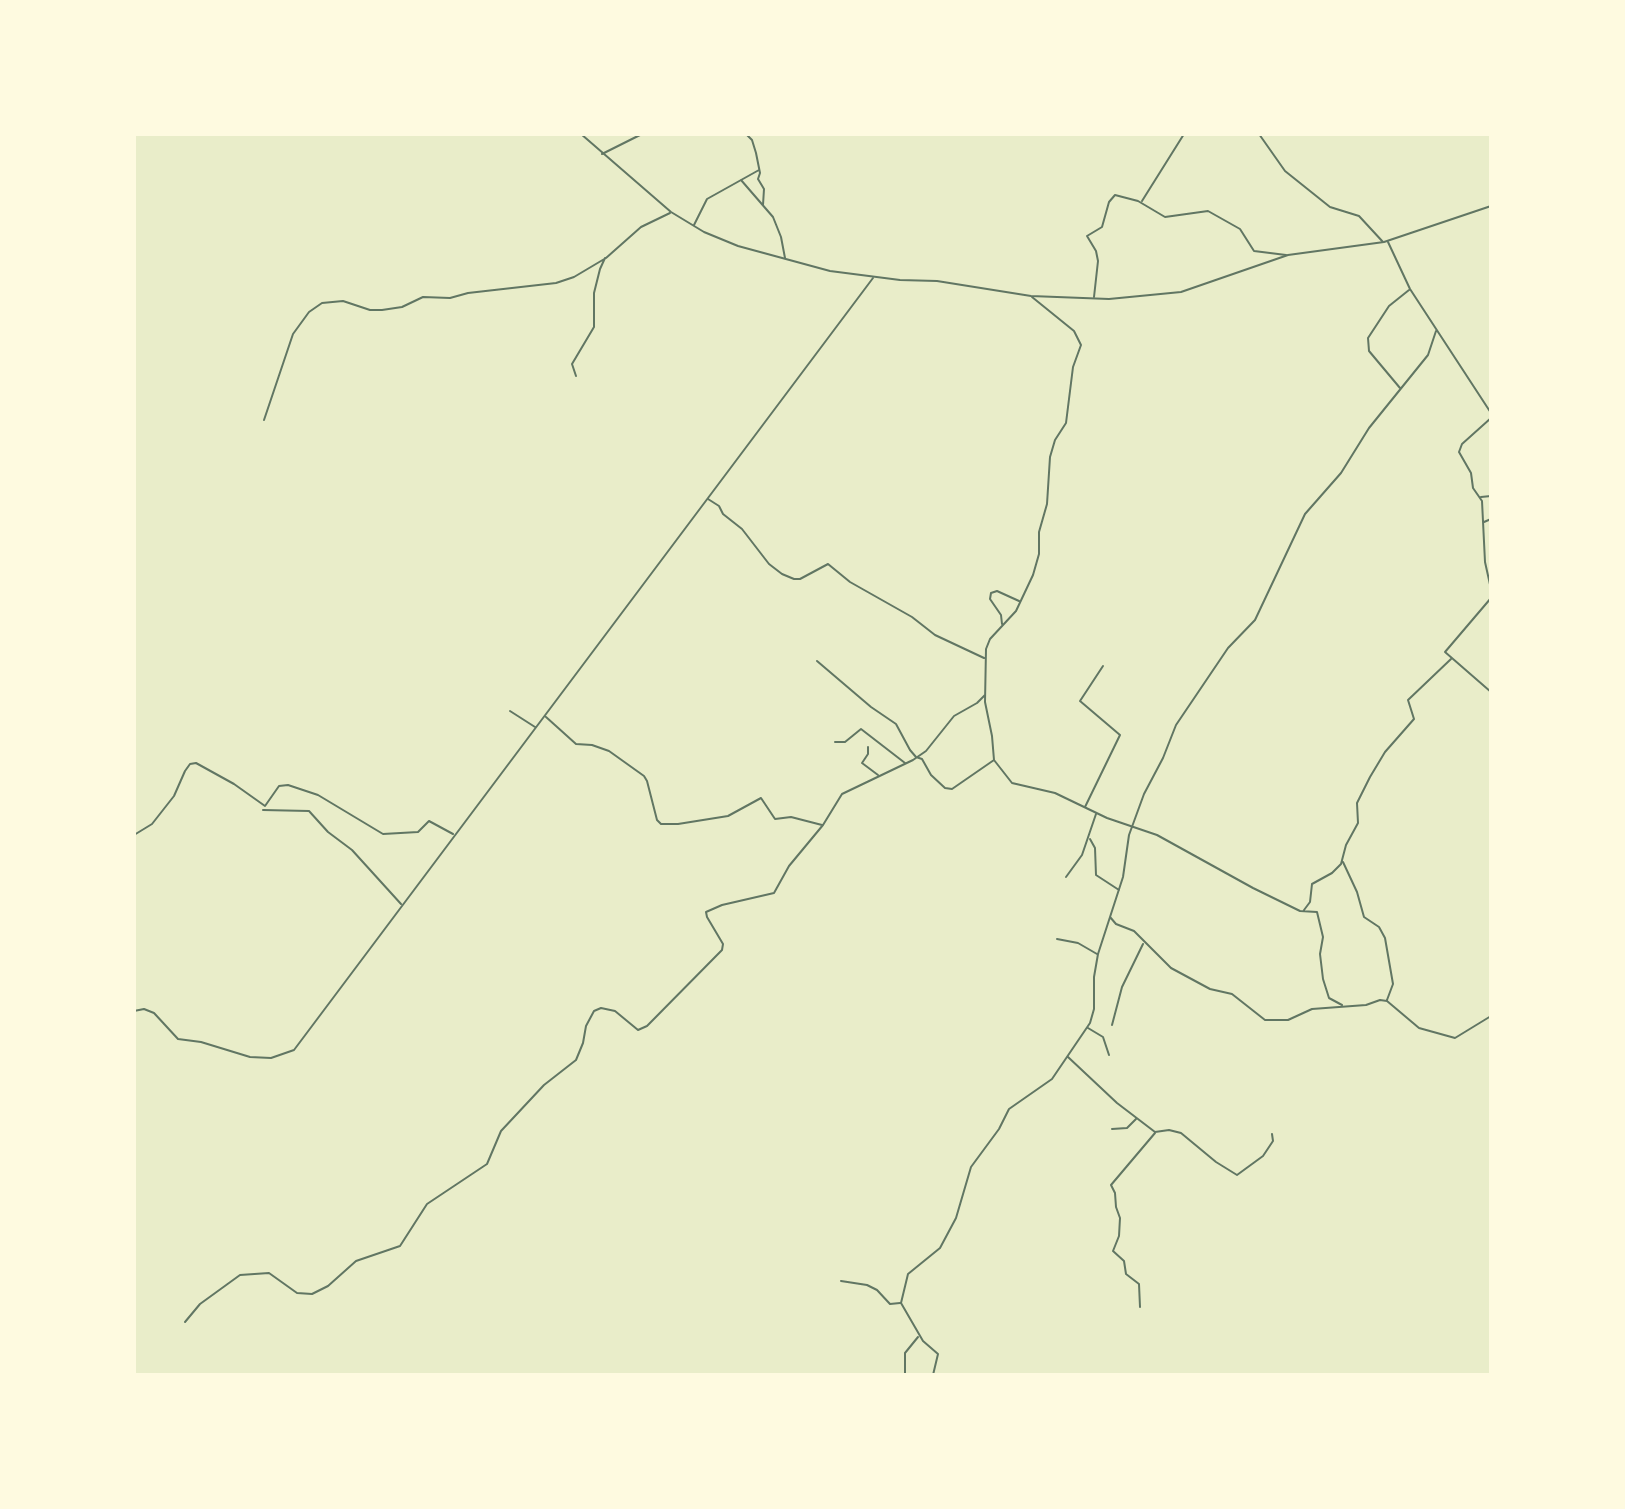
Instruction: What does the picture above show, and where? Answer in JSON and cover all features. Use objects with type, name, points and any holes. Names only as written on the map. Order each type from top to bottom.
[{"type":"street","points":[[581,134],[665,208],[694,226],[738,246],[830,271],[937,281],[1031,296],[1147,297],[1194,290],[1288,255],[1385,242],[1491,206]]},
{"type":"street","points":[[602,154],[642,134]]},
{"type":"street","points":[[746,134],[752,140],[758,179],[764,189],[763,206]]},
{"type":"street","points":[[1142,202],[1184,134]]},
{"type":"street","points":[[1259,134],[1285,171],[1330,207],[1359,216],[1385,242],[1436,331],[1470,377],[1491,413]]},
{"type":"street","points":[[694,226],[707,199],[759,170]]},
{"type":"street","points":[[741,180],[777,226],[785,259]]},
{"type":"street","points":[[1094,298],[1098,261],[1088,235],[1102,227],[1113,195],[1142,202],[1165,217],[1208,211],[1240,229],[1254,251],[1288,255]]},
{"type":"street","points":[[661,218],[665,208]]},
{"type":"street","points":[[264,420],[293,334],[309,312],[322,303],[343,301],[370,310],[382,310],[402,307],[423,297],[450,298],[468,293],[556,283],[574,277],[606,258],[639,228],[671,212]]},
{"type":"street","points":[[576,376],[572,364],[594,327],[594,293],[606,258]]},
{"type":"street","points":[[134,1011],[146,1009],[154,1013],[178,1039],[201,1042],[257,1058],[271,1058],[291,1052],[873,277]]},
{"type":"street","points":[[1400,389],[1371,354],[1367,340],[1389,306],[1410,289]]},
{"type":"street","points":[[1031,296],[1074,331],[1081,345],[1073,367],[1066,423],[1055,440],[1048,465],[1049,492],[1039,532],[1039,554],[1021,602],[990,639],[984,658],[985,695],[994,760],[1012,783],[1055,793],[1096,813],[1157,835],[1253,888],[1303,911],[1314,911],[1318,914],[1323,937],[1320,954],[1323,979],[1329,998],[1342,1005]]},
{"type":"street","points":[[933,1375],[938,1354],[923,1341],[901,1303],[908,1274],[940,1248],[956,1218],[971,1167],[999,1129],[1009,1109],[1052,1079],[1087,1028],[1093,1016],[1098,954],[1120,890],[1132,826],[1185,709],[1228,648],[1252,625],[1309,507],[1341,473],[1369,428],[1428,355],[1436,331]]},
{"type":"street","points":[[1491,418],[1462,444],[1459,452],[1480,498],[1485,562],[1491,589]]},
{"type":"street","points":[[1480,498],[1491,496]]},
{"type":"street","points":[[707,499],[719,506],[723,514],[742,529],[769,564],[782,574],[800,579],[828,564],[850,582],[912,617],[935,635],[984,658]]},
{"type":"street","points":[[1483,522],[1491,519]]},
{"type":"street","points":[[1002,625],[1001,615],[990,598],[991,593],[997,591],[1021,602]]},
{"type":"street","points":[[1491,598],[1480,614],[1446,648],[1445,654],[1491,692]]},
{"type":"street","points":[[1303,911],[1310,901],[1312,884],[1332,873],[1342,860],[1358,823],[1356,806],[1365,786],[1385,752],[1414,719],[1408,700],[1451,659]]},
{"type":"street","points":[[817,661],[896,724],[916,757],[922,759],[931,775],[948,789],[994,760]]},
{"type":"street","points":[[1085,808],[1120,735],[1080,701],[1103,666]]},
{"type":"street","points":[[185,1322],[200,1304],[240,1275],[269,1273],[297,1293],[312,1294],[328,1286],[356,1261],[400,1246],[427,1204],[487,1164],[501,1131],[544,1085],[576,1060],[594,1011],[601,1008],[615,1011],[638,1030],[647,1026],[722,950],[723,944],[706,912],[722,905],[774,893],[789,866],[823,825],[842,794],[906,764],[926,751],[954,716],[985,695]]},
{"type":"street","points":[[510,711],[536,728]]},
{"type":"street","points":[[545,716],[576,744],[609,751],[644,776],[657,820],[661,824],[728,816],[761,798],[775,819],[795,817],[823,825]]},
{"type":"street","points":[[835,742],[845,742],[861,729],[906,764]]},
{"type":"street","points":[[868,747],[862,763],[878,776]]},
{"type":"street","points":[[134,835],[152,824],[174,796],[185,771],[194,763],[234,784],[265,806],[279,786],[288,785],[318,795],[388,836],[418,832],[429,821],[455,834]]},
{"type":"street","points":[[263,810],[309,811],[328,832],[352,850],[402,904]]},
{"type":"street","points":[[1066,877],[1082,855],[1096,813]]},
{"type":"street","points":[[1089,838],[1095,848],[1096,875],[1120,890]]},
{"type":"street","points":[[1342,860],[1357,892],[1364,917],[1379,927],[1385,938],[1393,984],[1387,1001]]},
{"type":"street","points":[[1110,917],[1116,924],[1132,930],[1173,970],[1210,989],[1232,994],[1265,1020],[1288,1020],[1312,1009],[1366,1005],[1378,1000],[1387,1001],[1419,1028],[1451,1037],[1463,1036],[1491,1016]]},
{"type":"street","points":[[1057,939],[1078,943],[1098,954]]},
{"type":"street","points":[[1112,1025],[1122,987],[1143,943]]},
{"type":"street","points":[[1087,1028],[1103,1037],[1109,1055]]},
{"type":"street","points":[[1067,1056],[1117,1103],[1155,1132],[1169,1130],[1183,1134],[1237,1175],[1263,1156],[1273,1141],[1272,1134]]},
{"type":"street","points":[[1112,1129],[1128,1128],[1137,1118]]},
{"type":"street","points":[[1140,1307],[1139,1284],[1126,1274],[1124,1261],[1113,1251],[1119,1237],[1120,1218],[1111,1185],[1155,1132]]},
{"type":"street","points":[[841,1281],[867,1285],[877,1290],[890,1304],[901,1303]]},
{"type":"street","points":[[905,1375],[905,1353],[919,1334]]}]
